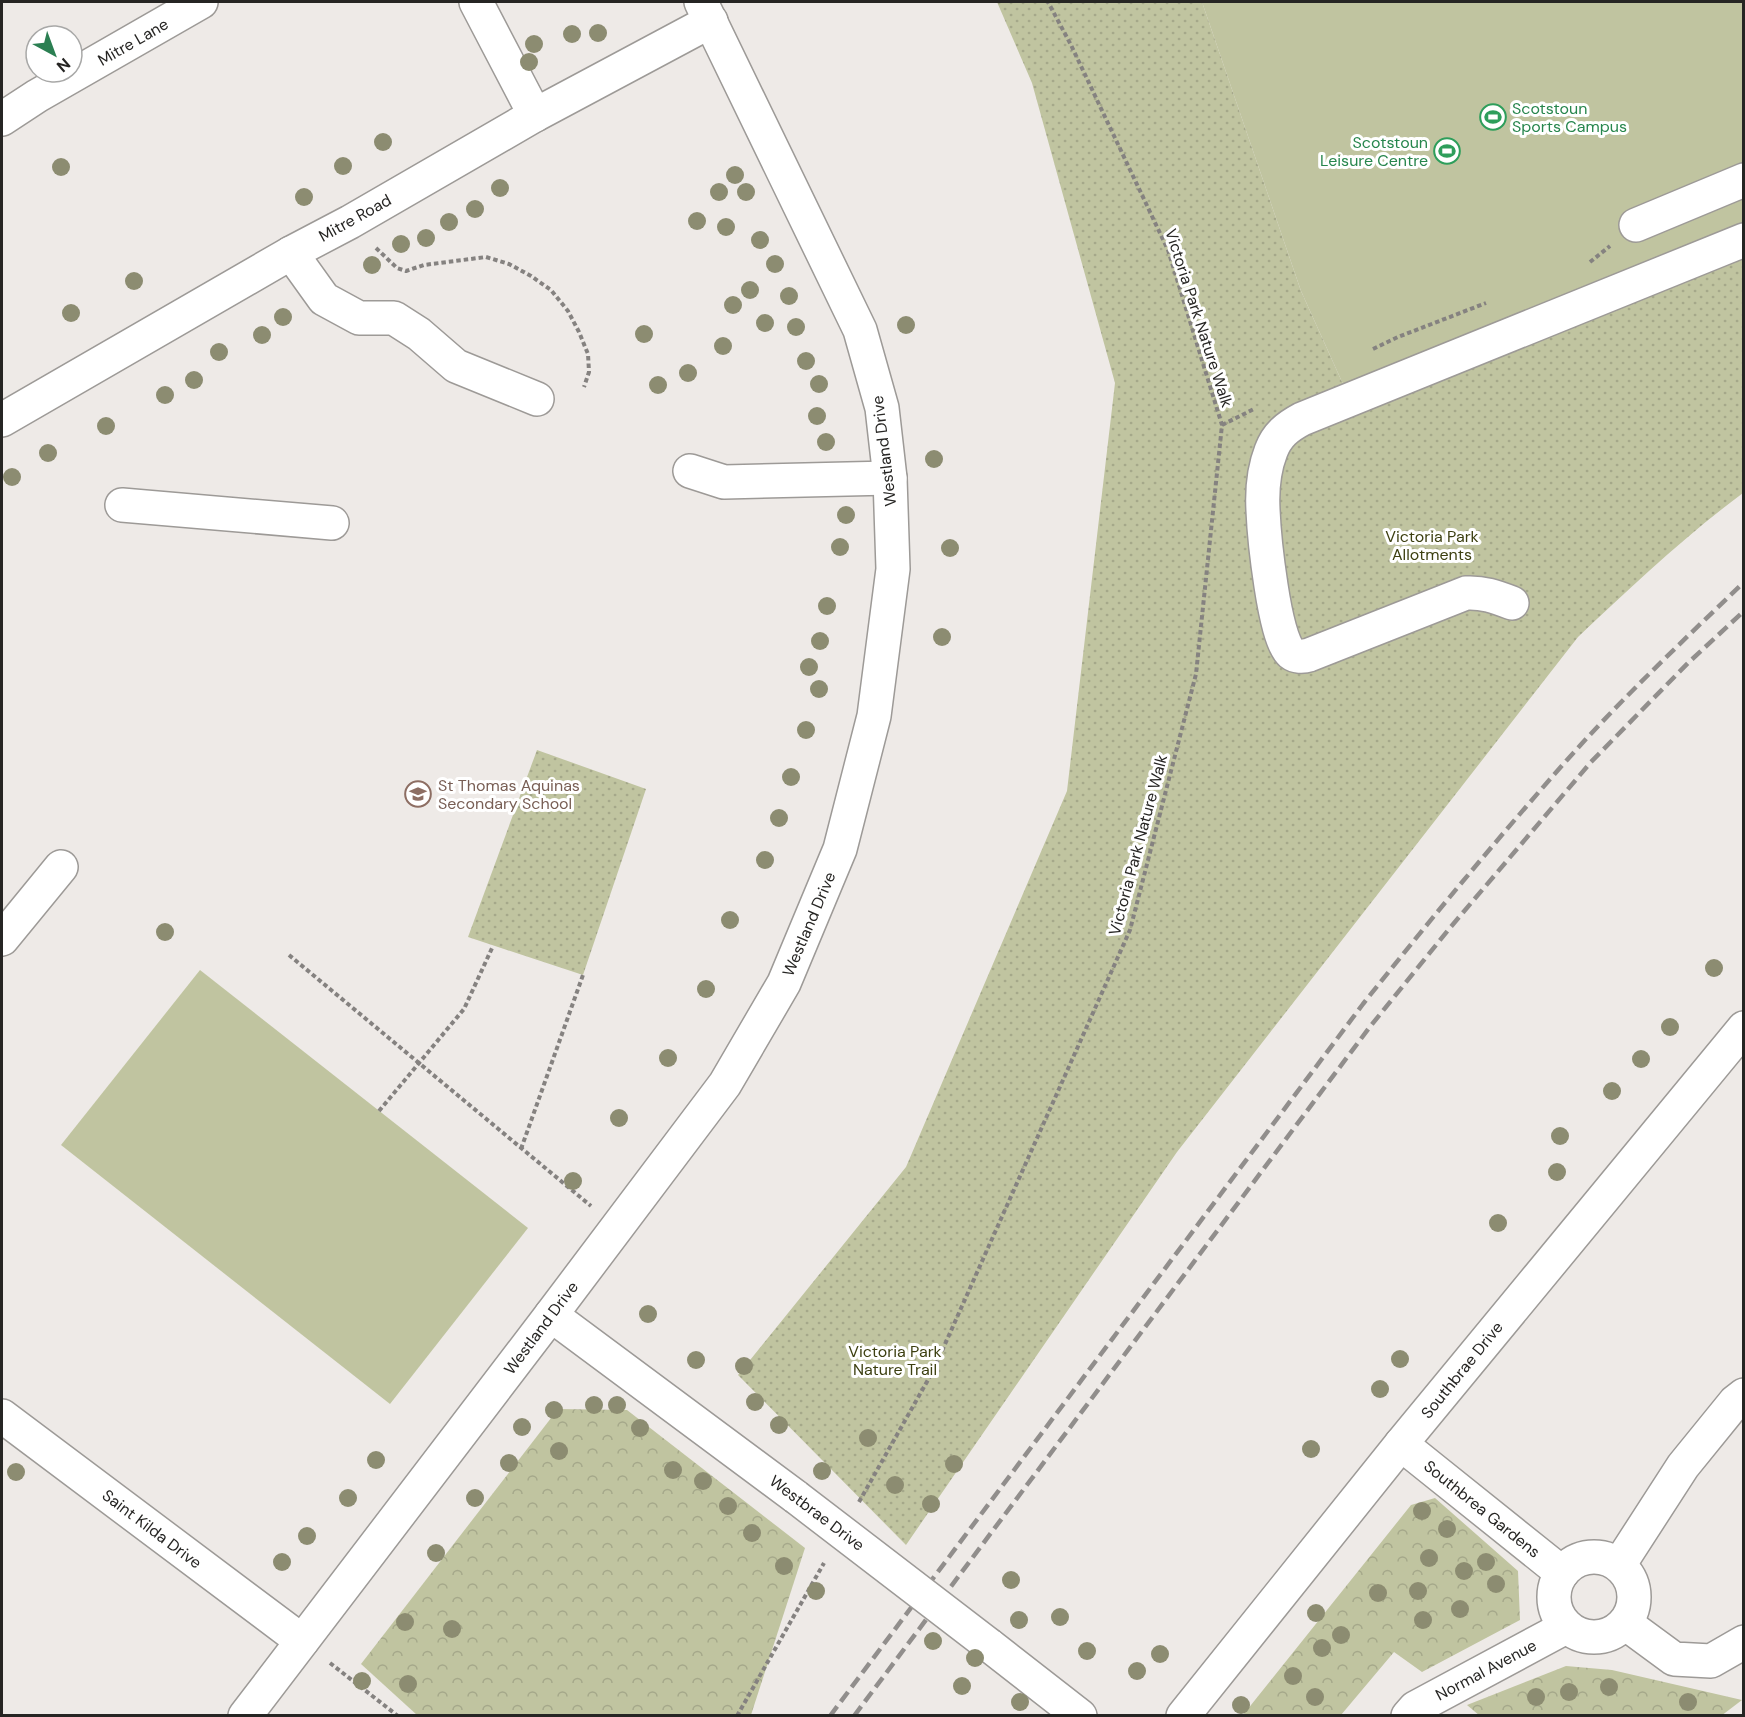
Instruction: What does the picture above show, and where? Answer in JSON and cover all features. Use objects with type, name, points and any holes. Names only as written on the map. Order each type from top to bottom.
[{"type":"street","name":"Mitre Lane","points":[[2,119],[37,96],[201,2]]},
{"type":"street","points":[[476,2],[535,115]]},
{"type":"street","name":"Mitre Road","points":[[2,420],[535,115],[706,11]]},
{"type":"street","name":"Westland Drive","points":[[244,1716],[618,1228],[725,1084],[784,983],[840,849],[874,716],[893,569],[890,478],[882,408],[860,330],[706,11]]},
{"type":"street","points":[[1636,225],[1743,180]]},
{"type":"street","points":[[1512,603],[1490,594],[1466,592],[1309,656],[1292,654],[1284,643],[1277,615],[1270,580],[1263,510],[1267,464],[1281,432],[1302,419],[1743,240]]},
{"type":"street","points":[[291,253],[324,299],[359,318],[394,318],[419,334],[456,366],[537,399]]},
{"type":"street","points":[[690,471],[724,482],[890,478]]},
{"type":"street","points":[[122,505],[332,523]]},
{"type":"street","points":[[2,939],[61,867]]},
{"type":"street","name":"Southbrae Drive","points":[[1183,1716],[1401,1444],[1743,1028]]},
{"type":"street","name":"Westbrae Drive","points":[[551,1315],[796,1497],[1080,1716]]},
{"type":"street","points":[[1619,1565],[1683,1466],[1743,1395]]},
{"type":"street","name":"Saint Kilda Drive","points":[[2,1416],[302,1641]]},
{"type":"street","name":"Southbrea Gardens","points":[[1401,1444],[1562,1573]]},
{"type":"street","points":[[1595,1557],[1608,1559],[1619,1565],[1628,1575],[1634,1593],[1632,1611],[1625,1623],[1615,1631],[1590,1638],[1566,1627],[1554,1606],[1556,1583],[1562,1573],[1571,1564],[1595,1557]]},
{"type":"street","points":[[1625,1623],[1674,1659],[1711,1662],[1743,1642]]},
{"type":"street","name":"Normal Avenue","points":[[1408,1716],[1415,1708],[1566,1627]]},
{"type":"path","name":"Victoria Park Nature Walk","points":[[856,1506],[933,1371],[1130,930],[1196,674],[1222,424],[1168,250],[1071,45],[1048,2]]},
{"type":"path","points":[[350,222],[397,268],[406,271],[424,265],[486,257],[509,264],[551,290],[568,311],[588,354],[589,372],[584,387]]},
{"type":"path","points":[[378,1111],[464,1009],[493,945]]},
{"type":"path","points":[[289,955],[618,1228]]},
{"type":"path","points":[[521,1149],[583,975]]},
{"type":"path","points":[[737,1715],[827,1558]]},
{"type":"path","points":[[302,1641],[398,1716]]},
{"type":"green space","points":[[997,2],[1202,2],[1301,291],[1347,393],[1743,233],[1743,493],[1679,544],[1578,637],[1177,1152],[906,1545],[738,1375],[906,1167],[1067,791],[1115,383],[1032,83]]},
{"type":"green space","name":"Scotstoun Sports Campus","points":[[1202,2],[1743,2],[1743,233],[1347,393],[1301,291]]},
{"type":"green space","points":[[537,750],[646,789],[583,975],[468,937]]},
{"type":"green space","points":[[200,970],[528,1228],[390,1404],[61,1145]]},
{"type":"green space","points":[[558,1409],[627,1410],[805,1548],[751,1715],[417,1715],[361,1664]]},
{"type":"green space","points":[[1435,1498],[1518,1571],[1520,1620],[1422,1672],[1394,1652],[1341,1715],[1243,1715],[1411,1505]]},
{"type":"green space","points":[[1566,1666],[1612,1670],[1742,1700],[1721,1716],[1480,1716],[1467,1705]]},
{"type":"railway","points":[[830,1716],[1363,1004],[1489,850],[1588,737],[1744,582]]},
{"type":"railway","points":[[854,1716],[1369,1028],[1449,929],[1591,762],[1688,663],[1744,611]]},
{"type":"place","name":"Scotstoun Sports Campus","points":[[1493,117]]},
{"type":"place","name":"Scotstoun Leisure Centre","points":[[1447,151]]},
{"type":"place","name":"St Thomas Aquinas Secondary School","points":[[418,794]]},
{"type":"park label","name":"Victoria Park Allotments","points":[[1432,545]]},
{"type":"park label","name":"Victoria Park Nature Trail","points":[[895,1360]]}]
